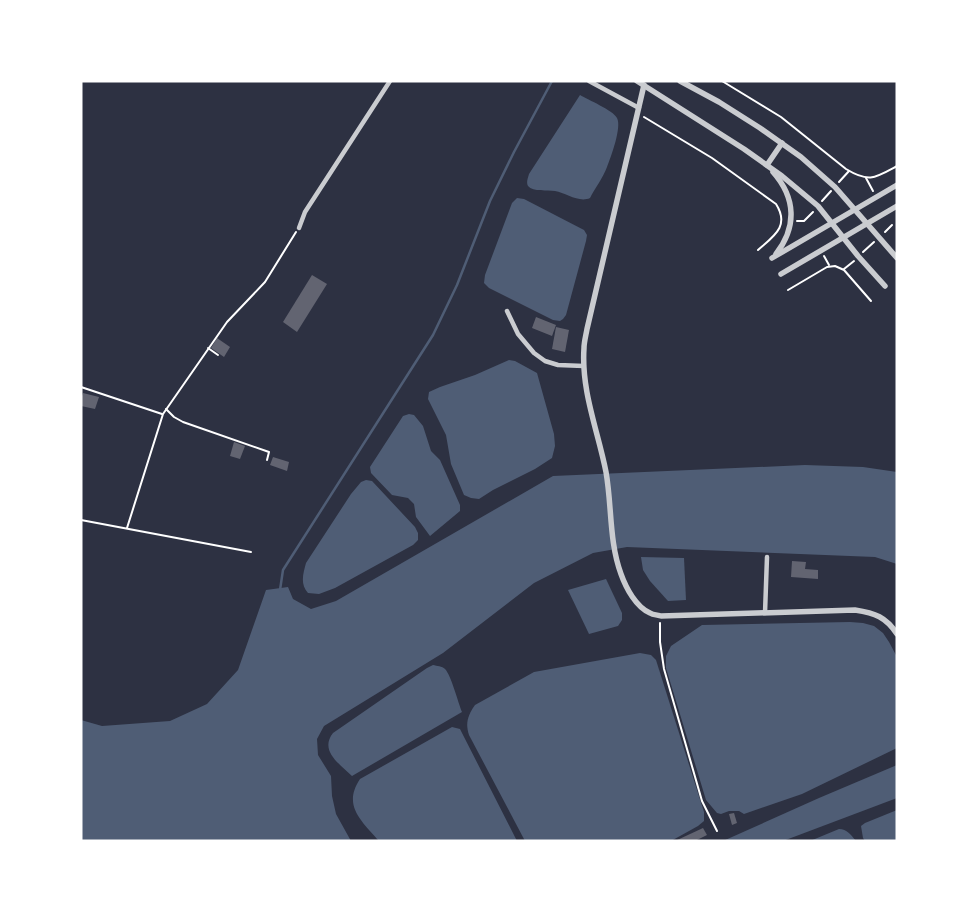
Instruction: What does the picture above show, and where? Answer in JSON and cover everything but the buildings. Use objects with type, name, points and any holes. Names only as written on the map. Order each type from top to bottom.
[{"type":"street","points":[[299,228],[305,212],[390,81]]},
{"type":"street","points":[[589,81],[638,111]]},
{"type":"street","points":[[637,81],[744,149],[818,206],[885,286]]},
{"type":"street","points":[[680,81],[719,102],[801,157],[835,187],[897,258]]},
{"type":"street","points":[[644,86],[584,348],[584,366],[589,403],[606,473],[614,551],[621,574],[633,598],[640,606],[650,613],[661,616],[855,610],[869,612],[881,617],[897,634]]},
{"type":"street","points":[[767,165],[782,143]]},
{"type":"street","points":[[767,165],[783,185],[791,207],[792,221],[781,247],[772,258],[897,185]]},
{"type":"street","points":[[781,274],[897,206]]},
{"type":"street","points":[[506,312],[518,334],[534,353],[545,361],[558,365],[584,366]]},
{"type":"street","points":[[765,613],[767,557]]},
{"type":"path","points":[[722,81],[781,117],[849,171],[862,177],[874,178],[897,166]]},
{"type":"path","points":[[638,111],[712,158],[776,204],[782,217],[781,224],[774,236],[758,250]]},
{"type":"path","points":[[804,221],[849,171]]},
{"type":"path","points":[[844,270],[892,225],[897,226]]},
{"type":"path","points":[[127,528],[162,414],[227,322],[265,282],[299,228]]},
{"type":"path","points":[[788,290],[827,267],[835,266],[844,270],[871,301]]},
{"type":"path","points":[[208,348],[218,355]]},
{"type":"path","points":[[81,387],[162,414]]},
{"type":"path","points":[[166,409],[183,422],[269,452],[267,460]]},
{"type":"path","points":[[81,520],[251,552]]},
{"type":"path","points":[[661,616],[660,642],[664,669],[702,802],[717,831]]},
{"type":"water","points":[[580,95],[606,109],[617,118],[618,128],[615,142],[603,175],[590,198],[586,199],[577,199],[555,191],[530,188],[527,183],[529,174]]},
{"type":"water","points":[[517,198],[524,199],[584,230],[587,235],[566,315],[560,321],[553,320],[489,288],[484,283],[485,275],[512,203]]},
{"type":"water","points":[[509,360],[515,361],[537,373],[554,434],[555,446],[552,458],[479,499],[471,498],[464,495],[451,464],[446,435],[428,399],[429,392]]},
{"type":"water","points":[[414,415],[423,426],[431,451],[440,460],[460,505],[460,511],[430,536],[416,517],[414,504],[408,498],[392,495],[371,473],[370,467],[403,416]]},
{"type":"water","points":[[805,465],[863,467],[897,472],[897,564],[875,557],[627,547],[593,553],[534,583],[443,653],[324,726],[317,739],[318,755],[331,776],[332,796],[336,814],[351,841],[81,841],[81,720],[102,726],[170,721],[207,704],[238,670],[266,590],[288,587],[293,599],[311,609],[336,601],[553,476]]},
{"type":"water","points":[[366,480],[372,481],[415,527],[418,533],[418,540],[413,545],[335,588],[319,594],[308,593],[303,582],[306,563],[351,494],[361,482]]},
{"type":"water","points":[[641,557],[684,558],[686,600],[668,601],[643,570]]},
{"type":"water","points":[[606,579],[622,613],[622,620],[618,626],[589,634],[568,590]]},
{"type":"water","points":[[850,622],[874,626],[883,633],[897,657],[897,748],[802,794],[744,814],[739,811],[717,813],[706,800],[666,668],[666,656],[671,646],[702,625]]},
{"type":"water","points":[[640,653],[651,655],[656,660],[704,812],[704,821],[671,841],[525,841],[469,735],[467,723],[475,705],[534,672]]},
{"type":"water","points":[[433,665],[442,667],[447,672],[462,712],[352,776],[337,762],[330,751],[328,746],[329,740],[333,733]]},
{"type":"water","points":[[452,727],[460,729],[517,841],[379,841],[356,813],[353,797],[360,779]]},
{"type":"water","points":[[897,765],[897,798],[783,841],[723,841],[819,798]]},
{"type":"water","points":[[897,810],[897,841],[865,841],[861,826]]},
{"type":"water","points":[[839,829],[847,831],[856,841],[810,841]]},
{"type":"waterway","points":[[280,590],[283,570],[433,335],[457,285],[490,201],[552,81]]}]
